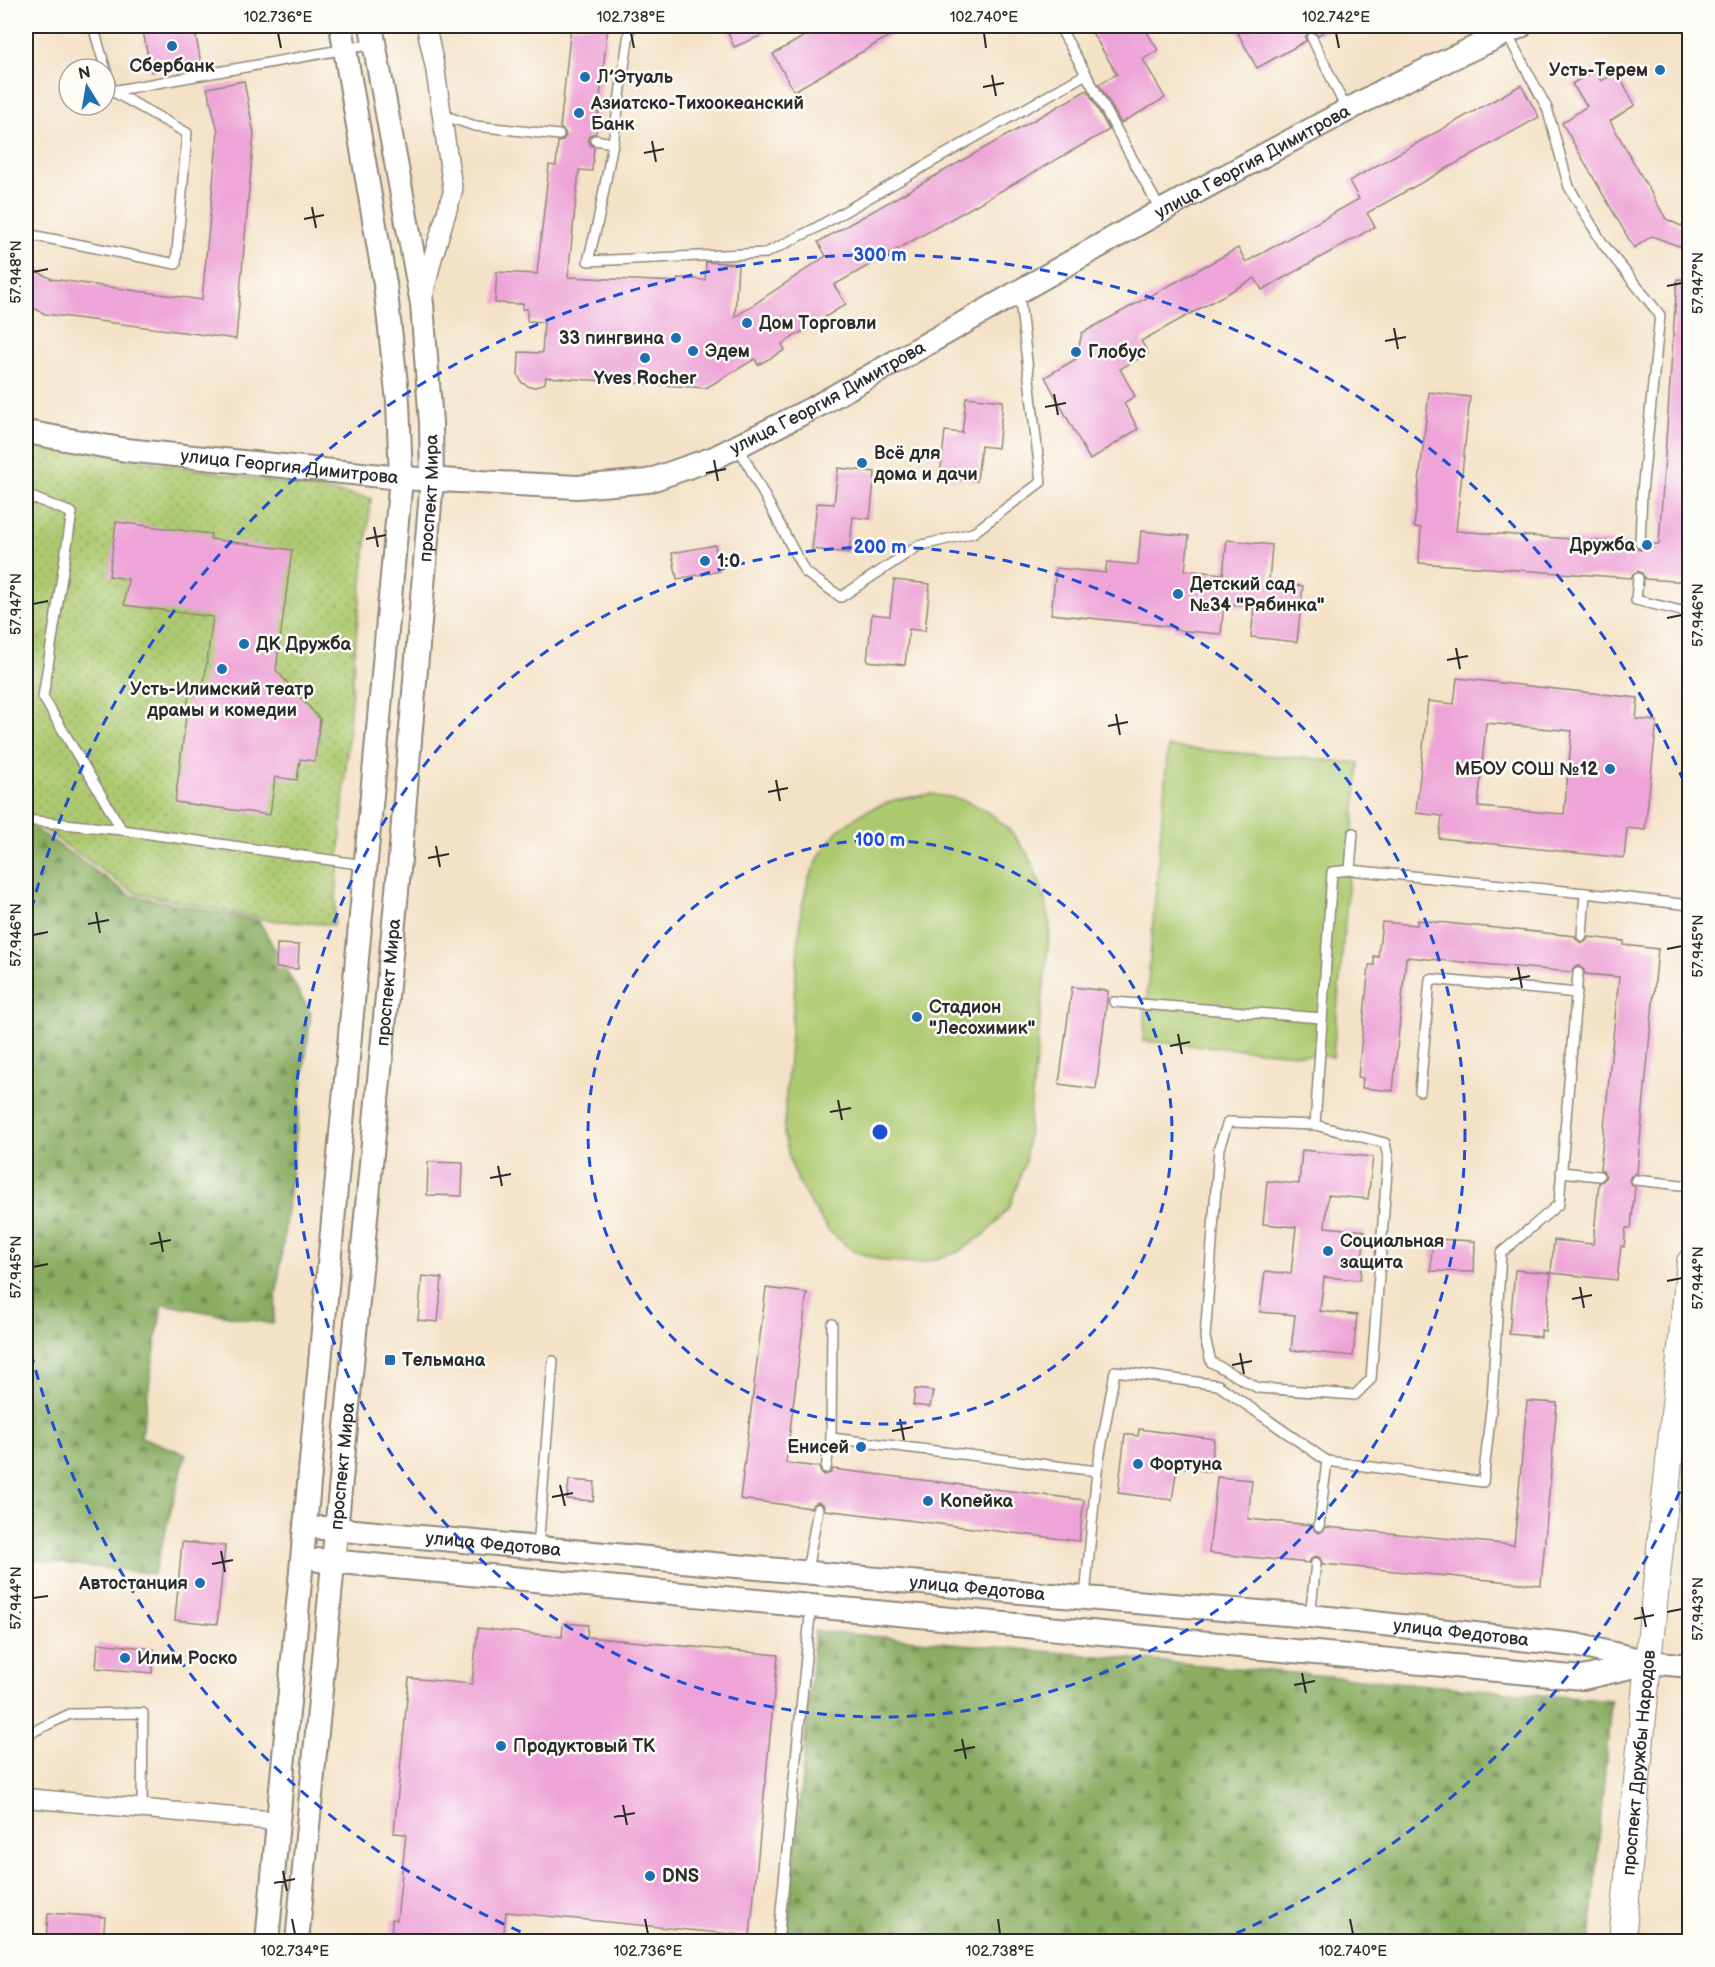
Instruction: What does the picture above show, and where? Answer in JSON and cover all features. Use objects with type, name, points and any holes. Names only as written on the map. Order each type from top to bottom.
[{"type":"main road","name":"проспект Дружбы Народов","points":[[1622,1941],[1689,1262]]},
{"type":"street","name":"проспект Мира","points":[[267,1941],[401,478],[398,402],[385,284],[341,26]]},
{"type":"street","points":[[422,304],[432,260],[453,191],[426,26]]},
{"type":"street","name":"улица Георгия Димитрова","points":[[26,432],[126,450],[401,478],[577,487],[648,481],[714,458],[817,406],[1161,211],[1390,87],[1513,28]]},
{"type":"street","name":"проспект Мира","points":[[297,1941],[399,870],[432,480],[431,423],[422,304],[373,35]]},
{"type":"street","name":"улица Федотова","points":[[304,1527],[1085,1598],[1310,1616],[1576,1645],[1648,1662]]},
{"type":"street","points":[[301,1558],[1583,1678],[1648,1662],[1689,1666]]},
{"type":"street","points":[[26,1798],[277,1821]]},
{"type":"lane","points":[[93,26],[102,57]]},
{"type":"lane","points":[[630,26],[613,143],[588,261],[766,253],[814,229],[1086,74]]},
{"type":"lane","points":[[1059,26],[1161,211]]},
{"type":"lane","points":[[1513,28],[1547,108],[1569,187],[1603,244],[1660,315],[1642,492],[1640,543]]},
{"type":"lane","points":[[117,90],[346,49],[373,35]]},
{"type":"lane","points":[[1312,38],[1347,111]]},
{"type":"lane","points":[[26,234],[176,264],[187,133],[117,94]]},
{"type":"lane","points":[[442,115],[475,126],[559,135]]},
{"type":"lane","points":[[595,140],[613,143]]},
{"type":"lane","points":[[738,446],[805,572],[841,597],[918,546],[974,532],[1041,482],[1019,292]]},
{"type":"lane","points":[[26,495],[72,513],[43,697],[122,830]]},
{"type":"lane","points":[[1638,578],[1636,600],[1689,613]]},
{"type":"lane","points":[[26,820],[122,830],[365,865]]},
{"type":"lane","points":[[1350,870],[1353,833]]},
{"type":"lane","points":[[1316,1125],[1332,872],[1350,870],[1689,905]]},
{"type":"lane","points":[[1582,936],[1585,893]]},
{"type":"lane","points":[[1085,1598],[1097,1471],[1115,1371],[1218,1385],[1327,1461],[1483,1482],[1492,1400],[1501,1253],[1559,1204],[1578,973]]},
{"type":"lane","points":[[1420,1091],[1430,979],[1577,993]]},
{"type":"lane","points":[[1114,1002],[1322,1018]]},
{"type":"lane","points":[[1228,1122],[1316,1125],[1385,1143],[1388,1158],[1371,1379],[1355,1395],[1258,1388],[1211,1362],[1205,1338],[1219,1148],[1228,1122]]},
{"type":"lane","points":[[1561,1172],[1599,1176]]},
{"type":"lane","points":[[1636,1180],[1689,1186]]},
{"type":"lane","points":[[826,1468],[831,1438],[832,1324]]},
{"type":"lane","points":[[538,1548],[553,1361]]},
{"type":"lane","points":[[831,1438],[1097,1471]]},
{"type":"lane","points":[[1319,1526],[1327,1461]]},
{"type":"lane","points":[[806,1572],[818,1509]]},
{"type":"lane","points":[[1310,1616],[1316,1563]]},
{"type":"lane","points":[[778,1941],[811,1606]]},
{"type":"lane","points":[[26,1735],[70,1714],[143,1713],[142,1808]]},
{"type":"green space","points":[[26,441],[371,498],[355,647],[334,925],[267,920],[133,892],[26,817]]},
{"type":"green space","points":[[1168,747],[1359,763],[1333,1057],[1143,1041]]},
{"type":"green space","name":"Стадион \"Лесохимик\"","points":[[932,794],[968,802],[987,812],[1016,837],[1035,870],[1050,927],[1025,1163],[1010,1206],[987,1233],[958,1252],[922,1263],[884,1261],[853,1251],[828,1230],[810,1203],[790,1161],[784,1135],[785,1106],[801,912],[808,880],[820,855],[837,831],[864,812],[894,800]]},
{"type":"green space","points":[[26,822],[130,895],[259,921],[311,1014],[273,1324],[162,1304],[141,1437],[186,1454],[154,1574],[26,1559]]},
{"type":"green space","points":[[815,1631],[1611,1701],[1590,1941],[787,1941]]},
{"type":"building","name":"Сбербанк","points":[[142,26],[194,26],[201,63],[151,72]]},
{"type":"building","points":[[571,26],[608,26],[596,133],[590,135],[588,139],[590,145],[594,147],[592,171],[579,170],[568,277],[677,282],[678,278],[705,280],[706,262],[738,264],[735,317],[826,256],[818,242],[1087,90],[1109,130],[834,285],[846,304],[782,344],[785,350],[758,365],[755,359],[706,388],[546,377],[545,383],[530,387],[522,383],[518,375],[519,352],[542,353],[544,322],[527,321],[527,309],[522,309],[523,304],[495,303],[497,272],[537,274],[549,165],[556,166],[558,142],[566,136],[560,128]]},
{"type":"building","points":[[725,26],[784,26],[734,47]]},
{"type":"building","points":[[822,26],[907,26],[794,91],[773,54]]},
{"type":"building","points":[[1088,26],[1143,26],[1158,50],[1143,59],[1165,98],[1121,123],[1099,84],[1117,74]]},
{"type":"building","points":[[1234,26],[1335,26],[1318,35],[1313,31],[1309,32],[1305,37],[1306,41],[1257,68]]},
{"type":"building","points":[[1594,70],[1601,81],[1617,72],[1635,105],[1610,121],[1666,219],[1681,226],[1689,226],[1689,250],[1652,236],[1634,248],[1562,123],[1587,106],[1572,84]]},
{"type":"building","points":[[244,81],[254,134],[236,339],[45,314],[26,304],[26,266],[52,279],[202,300],[218,131],[207,88]]},
{"type":"building","points":[[1521,85],[1539,117],[1367,213],[1375,227],[1262,290],[1255,278],[1141,341],[1148,353],[1120,369],[1135,396],[1124,403],[1138,429],[1090,460],[1045,377],[1076,359],[1082,333],[1238,248],[1246,262],[1359,199],[1349,181]]},
{"type":"building","points":[[1677,279],[1689,280],[1689,582],[1645,579],[1638,571],[1631,578],[1419,563],[1421,528],[1414,527],[1429,392],[1470,397],[1456,531],[1633,543],[1634,547],[1639,550],[1644,549],[1647,544],[1659,544]]},
{"type":"building","points":[[966,397],[1003,401],[998,448],[981,446],[977,481],[940,477],[945,431],[962,433]]},
{"type":"building","points":[[838,468],[875,472],[870,519],[853,517],[849,553],[812,549],[817,503],[834,504]]},
{"type":"building","name":"ДК Дружба","points":[[116,522],[211,534],[210,539],[292,550],[276,670],[320,719],[315,761],[300,759],[297,780],[275,777],[270,815],[175,802],[189,694],[202,696],[213,617],[124,605],[128,579],[109,576]]},
{"type":"building","name":"Детский сад №34 \"Рябинка\"","points":[[1141,531],[1189,536],[1185,570],[1223,574],[1227,540],[1272,545],[1269,582],[1303,586],[1297,642],[1251,637],[1254,608],[1224,604],[1221,634],[1051,614],[1056,568],[1105,573],[1107,562],[1138,565]]},
{"type":"building","points":[[715,545],[720,571],[677,579],[672,553]]},
{"type":"building","points":[[894,580],[930,584],[925,631],[909,629],[905,665],[867,661],[872,614],[890,616]]},
{"type":"building","name":"МБОУ СОШ №12","points":[[1457,678],[1638,698],[1636,719],[1657,721],[1645,830],[1627,828],[1624,858],[1439,838],[1442,816],[1416,813],[1428,701],[1454,704]],"holes":[[[1486,723],[1572,731],[1564,814],[1478,807]]]},
{"type":"building","points":[[1417,920],[1575,936],[1581,943],[1589,937],[1624,941],[1624,945],[1658,949],[1637,1173],[1629,1180],[1635,1187],[1631,1228],[1626,1228],[1624,1247],[1621,1246],[1617,1280],[1551,1273],[1554,1240],[1593,1244],[1599,1183],[1606,1176],[1600,1169],[1619,977],[1585,974],[1579,966],[1571,972],[1406,957],[1393,1091],[1362,1088],[1363,1078],[1358,1077],[1369,965],[1374,965],[1374,956],[1378,957],[1382,922],[1417,925]]},
{"type":"building","points":[[277,944],[299,945],[298,969],[276,968]]},
{"type":"building","points":[[1072,987],[1108,991],[1096,1089],[1059,1084]]},
{"type":"building","name":"Социальная защита","points":[[1302,1150],[1373,1157],[1368,1199],[1328,1195],[1325,1227],[1365,1231],[1360,1280],[1324,1277],[1320,1311],[1357,1315],[1353,1356],[1291,1350],[1295,1315],[1260,1312],[1265,1271],[1291,1274],[1296,1227],[1263,1224],[1267,1181],[1299,1184]]},
{"type":"building","points":[[428,1162],[463,1163],[462,1196],[427,1195]]},
{"type":"building","points":[[1432,1239],[1475,1241],[1474,1272],[1431,1271]]},
{"type":"building","points":[[1515,1270],[1551,1273],[1545,1331],[1541,1330],[1541,1337],[1509,1334]]},
{"type":"building","points":[[422,1276],[442,1278],[438,1322],[418,1320]]},
{"type":"building","points":[[766,1288],[807,1293],[786,1463],[819,1467],[821,1473],[825,1475],[831,1473],[833,1469],[1084,1500],[1079,1541],[825,1510],[823,1504],[819,1502],[813,1504],[811,1508],[740,1499]]},
{"type":"building","points":[[915,1389],[933,1391],[930,1407],[913,1405]]},
{"type":"building","points":[[1527,1401],[1557,1403],[1541,1585],[1323,1564],[1316,1556],[1309,1563],[1209,1553],[1217,1477],[1252,1480],[1248,1519],[1312,1525],[1319,1533],[1326,1527],[1514,1545]]},
{"type":"building","points":[[1139,1429],[1214,1439],[1210,1472],[1177,1467],[1172,1500],[1118,1493],[1125,1434],[1138,1436]]},
{"type":"building","points":[[569,1480],[595,1482],[593,1501],[567,1499]]},
{"type":"building","name":"Автостанция","points":[[182,1542],[225,1546],[217,1624],[175,1620]]},
{"type":"building","points":[[563,1623],[588,1625],[587,1637],[778,1655],[750,1936],[506,1912],[503,1941],[391,1941],[392,1919],[397,1920],[406,1834],[394,1833],[409,1678],[472,1684],[478,1628],[562,1637]]},
{"type":"building","name":"Илим Роско","points":[[98,1643],[154,1649],[152,1673],[96,1668]]},
{"type":"building","points":[[48,1913],[105,1917],[103,1941],[46,1941]]},
{"type":"place","name":"Сбербанк","points":[[172,46]]},
{"type":"place","name":"Усть-Терем","points":[[1660,70]]},
{"type":"place","name":"Л’Этуаль","points":[[585,77]]},
{"type":"place","name":"Азиатско-Тихоокеанский Банк","points":[[579,113]]},
{"type":"place","name":"Дом Торговли","points":[[747,323]]},
{"type":"place","name":"33 пингвина","points":[[676,338]]},
{"type":"place","name":"Эдем","points":[[693,351]]},
{"type":"place","name":"Глобус","points":[[1076,352]]},
{"type":"place","name":"Yves Rocher","points":[[645,358]]},
{"type":"place","name":"Всё для дома и дачи","points":[[862,463]]},
{"type":"place","name":"Дружба","points":[[1647,545]]},
{"type":"place","name":"1:0","points":[[705,561]]},
{"type":"place","name":"Детский сад №34 \"Рябинка\"","points":[[1178,594]]},
{"type":"place","name":"ДК Дружба","points":[[244,644]]},
{"type":"place","name":"Усть-Илимский театр драмы и комедии","points":[[222,669]]},
{"type":"place","name":"МБОУ СОШ №12","points":[[1610,769]]},
{"type":"place","name":"Стадион \"Лесохимик\"","points":[[917,1017]]},
{"type":"place","name":"Социальная защита","points":[[1328,1251]]},
{"type":"place","name":"Тельмана","points":[[390,1360]]},
{"type":"place","name":"Енисей","points":[[861,1447]]},
{"type":"place","name":"Фортуна","points":[[1138,1464]]},
{"type":"place","name":"Копейка","points":[[928,1501]]},
{"type":"place","name":"Автостанция","points":[[200,1583]]},
{"type":"place","name":"Илим Роско","points":[[125,1658]]},
{"type":"place","name":"Продуктовый ТК","points":[[501,1746]]},
{"type":"place","name":"DNS","points":[[650,1876]]}]
